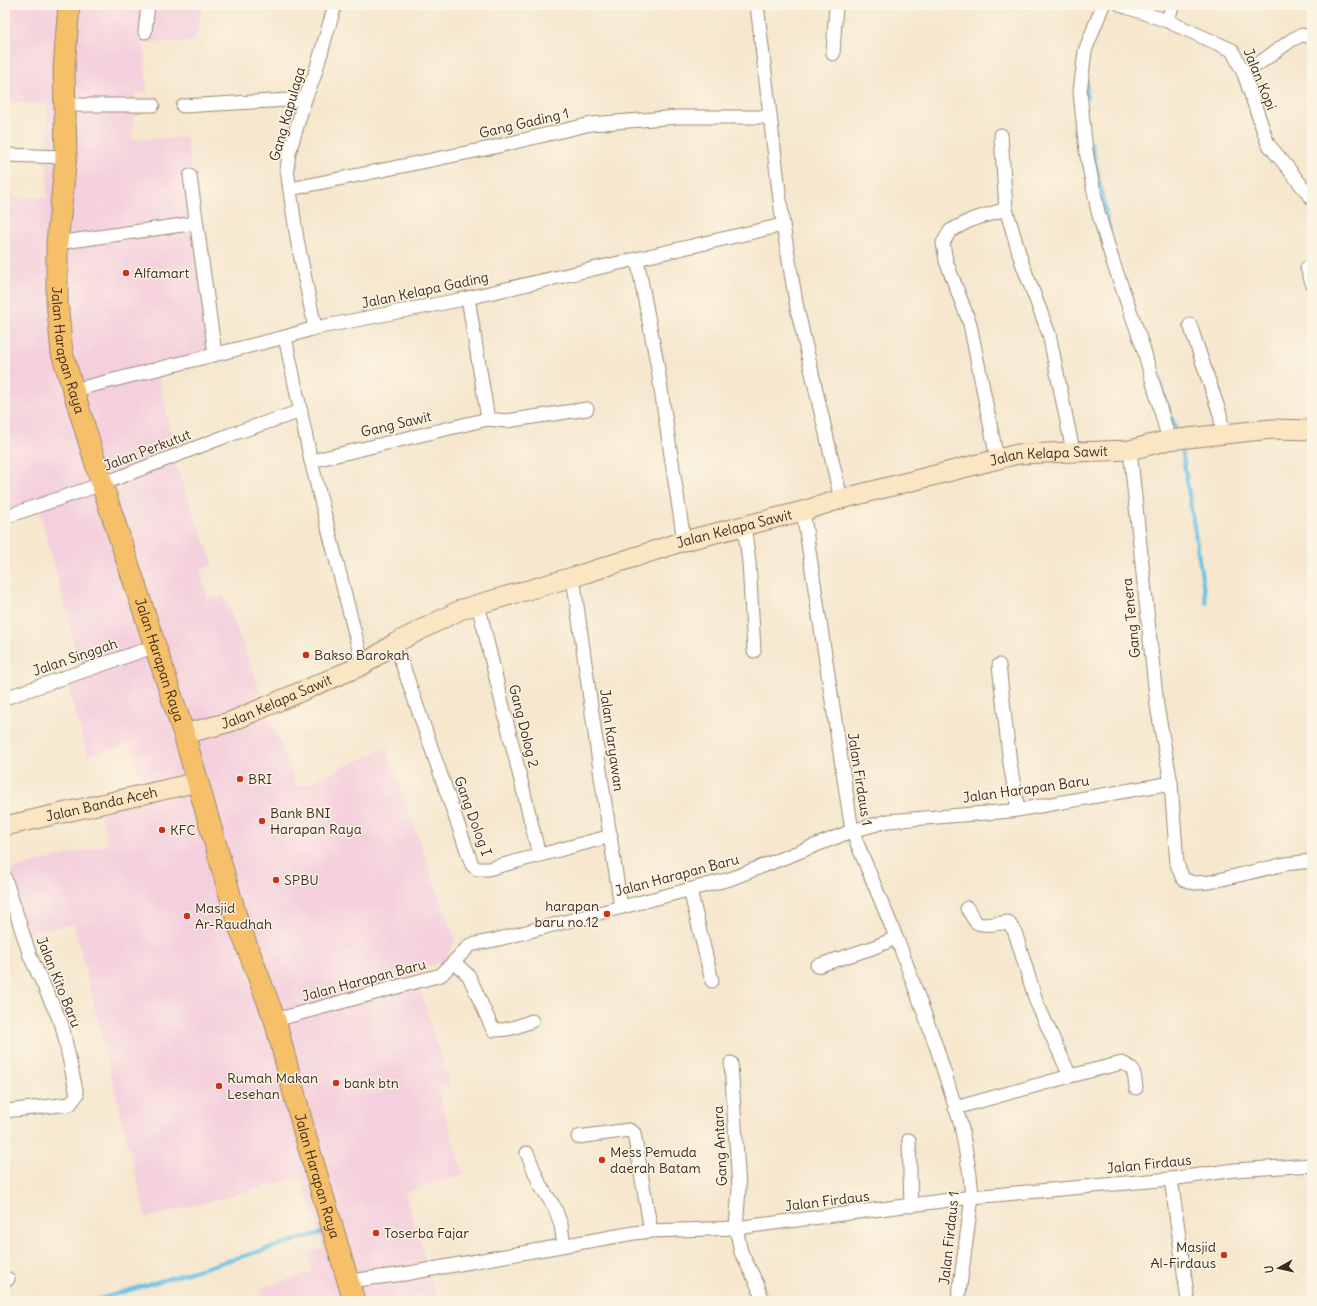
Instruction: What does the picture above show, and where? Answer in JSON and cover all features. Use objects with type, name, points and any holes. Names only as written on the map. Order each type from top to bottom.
[{"type":"main road","name":"Jalan Harapan Raya","points":[[69,5],[64,69],[66,157],[57,243],[58,301],[62,353],[102,484],[184,734],[238,923],[275,1020],[304,1135],[354,1301]]},
{"type":"main road","name":"Jalan Kelapa Sawit","points":[[184,734],[230,722],[363,665],[395,642],[462,608],[573,577],[684,541],[1018,454],[1130,450],[1169,440],[1223,434],[1270,429],[1312,430]]},
{"type":"main road","name":"Jalan Banda Aceh","points":[[5,826],[198,782]]},
{"type":"street","points":[[145,32],[148,5]]},
{"type":"street","name":"Gang Kapulaga","points":[[315,328],[297,239],[287,170],[289,153],[335,5]]},
{"type":"street","points":[[757,5],[783,225],[796,308],[841,499]]},
{"type":"street","points":[[833,54],[836,5]]},
{"type":"street","points":[[1103,5],[1085,51],[1080,92],[1086,151],[1098,212],[1113,262],[1143,347],[1169,440]]},
{"type":"street","name":"Jalan Kopi","points":[[1121,5],[1167,21],[1232,50],[1244,74],[1268,144],[1312,199]]},
{"type":"street","points":[[1167,21],[1173,5]]},
{"type":"street","points":[[1244,74],[1302,34],[1312,37]]},
{"type":"street","points":[[183,106],[305,99]]},
{"type":"street","points":[[64,105],[153,105]]},
{"type":"street","name":"Gang Gading 1","points":[[290,189],[490,148],[590,124],[678,117],[770,117]]},
{"type":"street","points":[[1001,135],[1006,209],[1022,263],[1049,334],[1073,451]]},
{"type":"street","points":[[5,155],[66,157]]},
{"type":"street","points":[[190,176],[215,354]]},
{"type":"street","points":[[997,459],[970,324],[946,261],[943,243],[950,230],[970,220],[1006,209]]},
{"type":"street","points":[[57,243],[196,223]]},
{"type":"street","name":"Jalan Kelapa Gading","points":[[74,390],[285,337],[315,328],[468,298],[783,225]]},
{"type":"street","points":[[637,258],[657,363],[684,541]]},
{"type":"street","points":[[1307,268],[1312,283]]},
{"type":"street","points":[[468,298],[488,419]]},
{"type":"street","points":[[1190,325],[1220,414],[1223,434]]},
{"type":"street","points":[[285,337],[311,461],[363,665]]},
{"type":"street","name":"Gang Sawit","points":[[311,461],[488,419],[506,421],[587,409]]},
{"type":"street","name":"Jalan Perkutut","points":[[5,517],[102,484],[229,435],[300,411]]},
{"type":"street","name":"Gang Tenera","points":[[1130,450],[1157,706],[1171,783],[1177,864],[1183,879],[1194,883],[1210,882],[1285,864],[1312,861]]},
{"type":"street","name":"Jalan Firdaus 1","points":[[803,511],[852,831],[896,938],[936,1046],[961,1125],[970,1175],[972,1197],[958,1301]]},
{"type":"street","points":[[744,526],[749,562],[754,651]]},
{"type":"street","name":"Jalan Karyawan","points":[[573,577],[621,907]]},
{"type":"street","name":"Gang Dolog 2","points":[[478,604],[539,855]]},
{"type":"street","name":"Gang Dolog I","points":[[395,642],[472,865],[477,869],[488,869],[611,836]]},
{"type":"street","name":"Jalan Singgah","points":[[5,698],[156,646]]},
{"type":"street","points":[[999,665],[1010,764],[1018,809]]},
{"type":"street","name":"Jalan Harapan Baru","points":[[275,1020],[441,975],[470,945],[495,940],[730,879],[852,831],[888,821],[1018,809],[1171,783]]},
{"type":"street","name":"Jalan Kito Baru","points":[[5,878],[30,956],[62,1025],[77,1095],[70,1104],[5,1111]]},
{"type":"street","points":[[690,890],[712,982]]},
{"type":"street","points":[[967,908],[977,923],[982,925],[1008,922],[1012,927],[1015,932],[1036,1001],[1070,1076]]},
{"type":"street","points":[[817,966],[872,948],[896,938]]},
{"type":"street","points":[[454,962],[470,976],[493,1030],[501,1031],[532,1021]]},
{"type":"street","name":"Gang Antara","points":[[731,1063],[739,1188],[736,1228],[741,1252],[757,1284],[763,1301]]},
{"type":"street","points":[[955,1108],[1122,1063],[1129,1066],[1133,1071],[1136,1088]]},
{"type":"street","points":[[578,1137],[629,1130],[634,1133],[651,1231]]},
{"type":"street","points":[[909,1140],[911,1206]]},
{"type":"street","points":[[527,1153],[540,1185],[555,1208],[561,1225],[564,1246]]},
{"type":"street","name":"Jalan Firdaus","points":[[349,1281],[404,1274],[634,1233],[736,1228],[972,1197],[1171,1179],[1234,1170],[1312,1165]]},
{"type":"street","points":[[1171,1179],[1188,1301]]},
{"type":"shaded area","points":[[5,5],[203,5],[195,41],[144,43],[147,92],[136,93],[132,140],[187,137],[216,350],[156,365],[174,447],[175,463],[213,564],[200,571],[208,599],[224,595],[297,788],[386,748],[455,939],[445,960],[415,973],[450,1086],[438,1091],[464,1175],[405,1192],[438,1301],[264,1301],[260,1288],[312,1272],[307,1253],[324,1248],[301,1177],[146,1218],[74,924],[24,933],[5,871],[108,844],[97,800],[142,787],[131,743],[88,756],[63,672],[80,666],[40,512],[5,523],[5,197],[47,197],[47,104],[5,102]]},
{"type":"waterway","points":[[1087,83],[1087,98]]},
{"type":"waterway","points":[[1091,143],[1109,228]]},
{"type":"waterway","points":[[1157,375],[1175,428]]},
{"type":"waterway","points":[[1182,450],[1206,603]]},
{"type":"waterway","points":[[93,1301],[324,1232]]},
{"type":"place","name":"Alfamart","points":[[126,273]]},
{"type":"place","name":"Bakso Barokah","points":[[306,655]]},
{"type":"place","name":"BRI","points":[[240,779]]},
{"type":"place","name":"Bank BNI Harapan Raya","points":[[262,821]]},
{"type":"place","name":"KFC","points":[[162,830]]},
{"type":"place","name":"SPBU","points":[[276,880]]},
{"type":"place","name":"harapan baru no.12","points":[[607,914]]},
{"type":"place","name":"Masjid Ar-Raudhah","points":[[187,916]]},
{"type":"place","name":"bank btn","points":[[336,1083]]},
{"type":"place","name":"Rumah Makan Lesehan","points":[[219,1086]]},
{"type":"place","name":"Mess Pemuda daerah Batam","points":[[602,1160]]},
{"type":"place","name":"Toserba Fajar","points":[[376,1233]]},
{"type":"place","name":"Masjid Al-Firdaus","points":[[1224,1255]]}]
